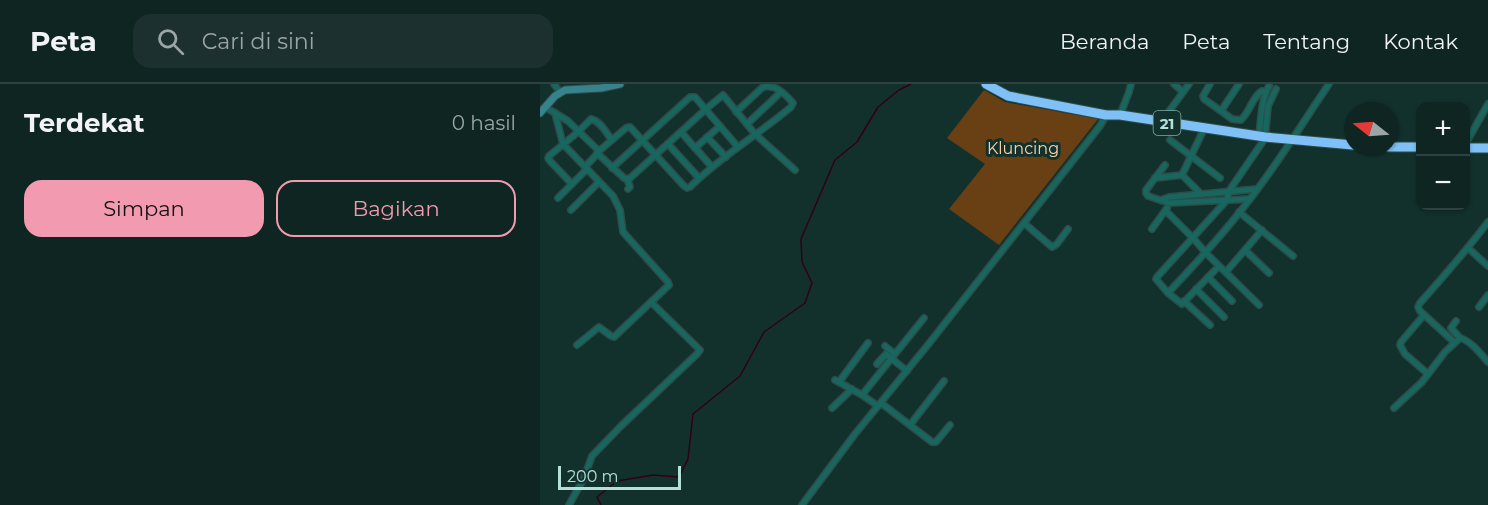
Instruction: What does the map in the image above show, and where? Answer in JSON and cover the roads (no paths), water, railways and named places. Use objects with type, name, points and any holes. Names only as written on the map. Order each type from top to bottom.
[{"type":"highway","name":"21","points":[[986,84],[1008,96],[1106,115],[1120,115],[1263,137],[1344,144]]},
{"type":"highway","points":[[1398,147],[1416,147]]},
{"type":"highway","points":[[1470,148],[1488,148]]},
{"type":"street","points":[[554,84],[560,92]]},
{"type":"street","points":[[620,84],[601,88],[565,90],[560,92],[543,110],[555,113],[568,121],[612,168],[627,179],[630,187],[628,189]]},
{"type":"street","points":[[1120,115],[1131,84]]},
{"type":"street","points":[[1174,84],[1183,92]]},
{"type":"street","points":[[1161,122],[1189,84]]},
{"type":"street","points":[[1210,84],[1203,96],[1204,99],[1232,119],[1241,120],[1257,94],[1268,87],[1272,89],[1278,87]]},
{"type":"street","points":[[1221,111],[1239,84]]},
{"type":"street","points":[[1168,293],[1206,253],[1250,199],[1293,140],[1329,84]]},
{"type":"street","points":[[558,198],[598,152],[629,127],[685,188],[690,187],[712,167],[792,106],[792,101],[773,87],[763,87],[736,112]]},
{"type":"street","points":[[1219,266],[1182,304],[1156,280],[1156,277],[1227,200],[1229,191],[1263,137],[1268,87]]},
{"type":"street","points":[[1264,113],[1278,87]]},
{"type":"street","points":[[747,124],[781,92]]},
{"type":"street","points":[[627,179],[723,95],[755,134],[795,170]]},
{"type":"street","points":[[612,168],[690,97],[695,97],[738,147]]},
{"type":"street","points":[[1470,136],[1488,104]]},
{"type":"street","points":[[555,113],[562,144],[613,196],[618,206],[623,232],[668,282],[667,287],[614,337],[599,327],[577,345]]},
{"type":"street","points":[[802,505],[1100,126],[1106,115]]},
{"type":"street","points":[[572,184],[549,159],[549,156],[592,119],[612,140]]},
{"type":"street","points":[[695,148],[720,126]]},
{"type":"street","points":[[1182,175],[1204,129]]},
{"type":"street","points":[[681,132],[712,167]]},
{"type":"street","points":[[707,137],[726,157]]},
{"type":"street","points":[[1170,140],[1220,178]]},
{"type":"street","points":[[668,144],[699,178]]},
{"type":"street","points":[[1165,165],[1146,190],[1148,196],[1161,200],[1250,199]]},
{"type":"street","points":[[1155,178],[1182,175]]},
{"type":"street","points":[[1182,175],[1201,194]]},
{"type":"street","points":[[571,210],[599,182]]},
{"type":"street","points":[[1169,200],[1201,194],[1257,189]]},
{"type":"street","points":[[1152,229],[1166,211],[1169,200]]},
{"type":"street","points":[[1166,211],[1259,305]]},
{"type":"street","points":[[1239,212],[1293,256]]},
{"type":"street","points":[[1454,342],[1424,315],[1419,309],[1420,303],[1468,249],[1488,222]]},
{"type":"street","points":[[1024,223],[1052,247],[1068,229]]},
{"type":"street","points":[[1226,272],[1262,230]]},
{"type":"street","points":[[1468,249],[1487,263]]},
{"type":"street","points":[[1245,250],[1269,273]]},
{"type":"street","points":[[1208,277],[1232,301]]},
{"type":"street","points":[[1197,289],[1224,317]]},
{"type":"street","points":[[1479,307],[1488,295]]},
{"type":"street","points":[[1184,301],[1210,325]]},
{"type":"street","points":[[569,505],[584,478],[592,456],[699,351],[699,348],[651,302]]},
{"type":"street","points":[[1424,315],[1400,345],[1405,354],[1428,374]]},
{"type":"street","points":[[862,395],[924,318]]},
{"type":"street","points":[[1456,321],[1451,328],[1488,362]]},
{"type":"street","points":[[1394,408],[1410,394],[1454,342],[1460,338]]},
{"type":"street","points":[[868,343],[837,381],[879,405],[931,442],[935,443],[950,425]]},
{"type":"street","points":[[885,346],[907,371]]},
{"type":"street","points":[[877,364],[885,355],[893,357]]},
{"type":"street","points":[[910,426],[944,381]]},
{"type":"street","points":[[832,408],[852,389]]},
{"type":"waterway","points":[[601,505],[597,497],[617,481],[653,475],[679,477],[688,459],[693,414],[740,376],[764,332],[805,303],[812,283],[802,262],[801,239],[835,160],[857,142],[878,107],[899,90],[911,84]]},
{"type":"park label","name":"Kluncing","points":[[1023,148]]}]
